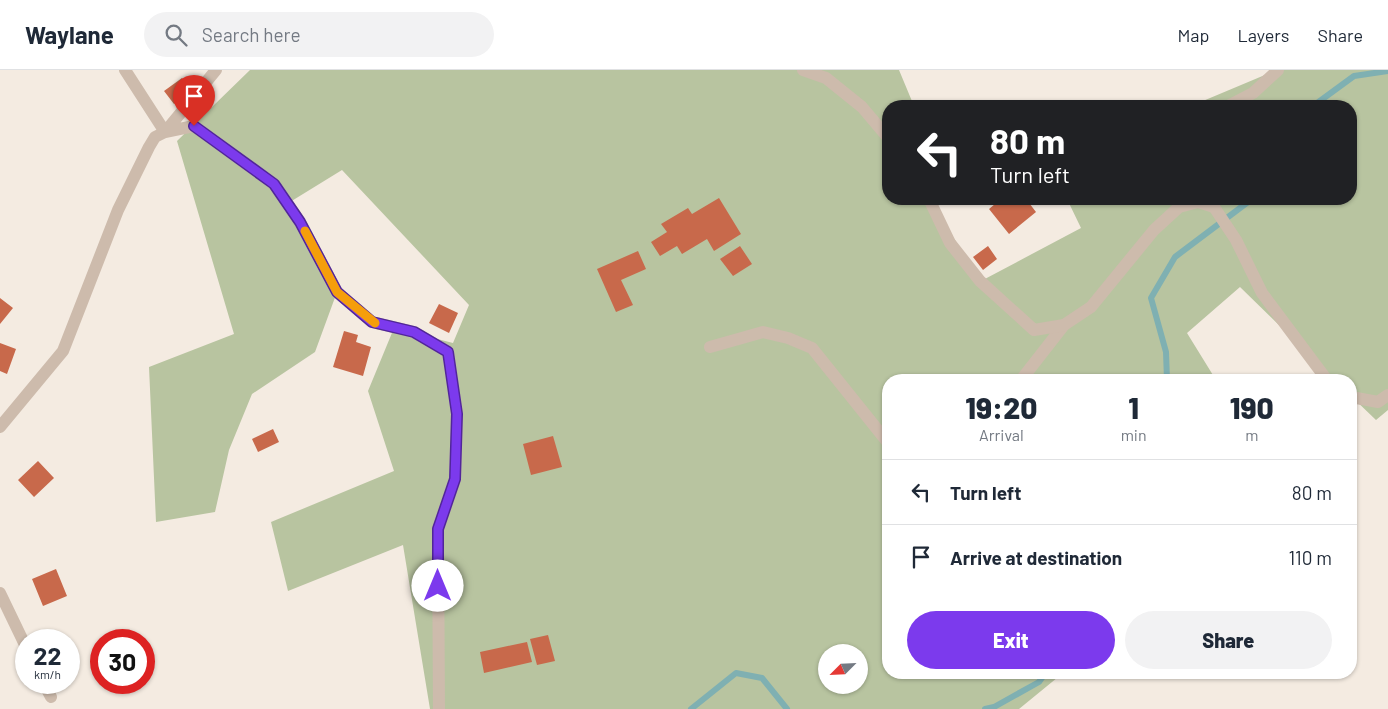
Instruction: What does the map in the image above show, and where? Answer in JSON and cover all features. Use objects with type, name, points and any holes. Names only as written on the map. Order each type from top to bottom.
[{"type":"street","points":[[125,70],[165,132]]},
{"type":"street","points":[[165,132],[216,70]]},
{"type":"street","points":[[802,70],[826,78],[862,107],[882,131]]},
{"type":"street","points":[[1240,100],[1253,93],[1278,70]]},
{"type":"street","points":[[0,426],[63,351],[118,210],[155,137],[165,132],[194,126],[274,184],[300,222],[337,292],[372,322],[414,332],[448,352],[457,414],[455,479],[438,529],[439,709]]},
{"type":"street","points":[[932,205],[950,243],[980,281],[1006,307],[1034,330],[1064,325]]},
{"type":"street","points":[[1026,374],[1064,325],[1091,307],[1154,230],[1179,208],[1186,205]]},
{"type":"street","points":[[1209,205],[1214,207],[1236,240],[1262,293],[1323,374]]},
{"type":"street","points":[[710,347],[763,332],[788,338],[812,348],[882,435]]},
{"type":"street","points":[[1357,398],[1378,402],[1388,395]]},
{"type":"street","points":[[0,594],[17,629]]},
{"type":"green space","points":[[250,70],[899,70],[912,100],[882,100],[882,128],[880,129],[882,132],[882,205],[933,205],[981,281],[1081,228],[1070,205],[1357,205],[1357,100],[1205,100],[1277,70],[1388,70],[1388,410],[1376,420],[1357,402],[1357,374],[1329,374],[1240,287],[1187,333],[1212,374],[882,374],[882,679],[1056,679],[1019,709],[430,709],[403,545],[288,591],[271,522],[394,471],[368,391],[394,328],[453,343],[469,305],[342,170],[290,202],[337,292],[315,352],[252,394],[229,450],[215,512],[156,522],[149,367],[234,334],[177,141]]},
{"type":"building","points":[[182,78],[192,91],[174,104],[164,91]]},
{"type":"building","points":[[719,198],[741,234],[714,251],[707,239],[682,254],[677,246],[660,256],[651,242],[667,232],[661,224],[688,208],[692,214]]},
{"type":"building","points":[[994,205],[1031,205],[1036,212],[1009,234],[989,209]]},
{"type":"building","points":[[740,246],[752,264],[733,276],[720,259]]},
{"type":"building","points":[[988,246],[997,259],[983,270],[973,257]]},
{"type":"building","points":[[638,251],[646,269],[621,280],[633,305],[616,312],[597,269]]},
{"type":"building","points":[[0,298],[13,308],[0,324]]},
{"type":"building","points":[[439,304],[458,313],[449,333],[429,323]]},
{"type":"building","points":[[344,331],[358,335],[356,342],[371,347],[363,376],[333,367]]},
{"type":"building","points":[[0,343],[16,349],[7,374],[0,371]]},
{"type":"building","points":[[273,429],[279,442],[258,452],[252,439]]},
{"type":"building","points":[[553,436],[562,467],[531,475],[523,444]]},
{"type":"building","points":[[38,461],[54,478],[34,497],[18,480]]},
{"type":"building","points":[[56,569],[67,596],[43,606],[32,579]]},
{"type":"building","points":[[548,635],[555,661],[537,665],[530,639]]},
{"type":"building","points":[[527,642],[532,662],[484,673],[480,652]]},
{"type":"waterway","points":[[1321,100],[1354,76],[1388,71]]},
{"type":"waterway","points":[[1167,374],[1166,352],[1151,298],[1175,257],[1244,205]]},
{"type":"waterway","points":[[691,709],[736,673],[762,678],[787,709]]},
{"type":"waterway","points":[[985,709],[994,707],[1039,682],[1041,679]]},
{"type":"slow traffic","points":[[305,231],[337,292],[375,323]]},
{"type":"route","points":[[194,126],[274,184],[300,222],[337,292],[372,322],[414,332],[448,352],[457,414],[455,479],[438,529],[438,586]]}]
